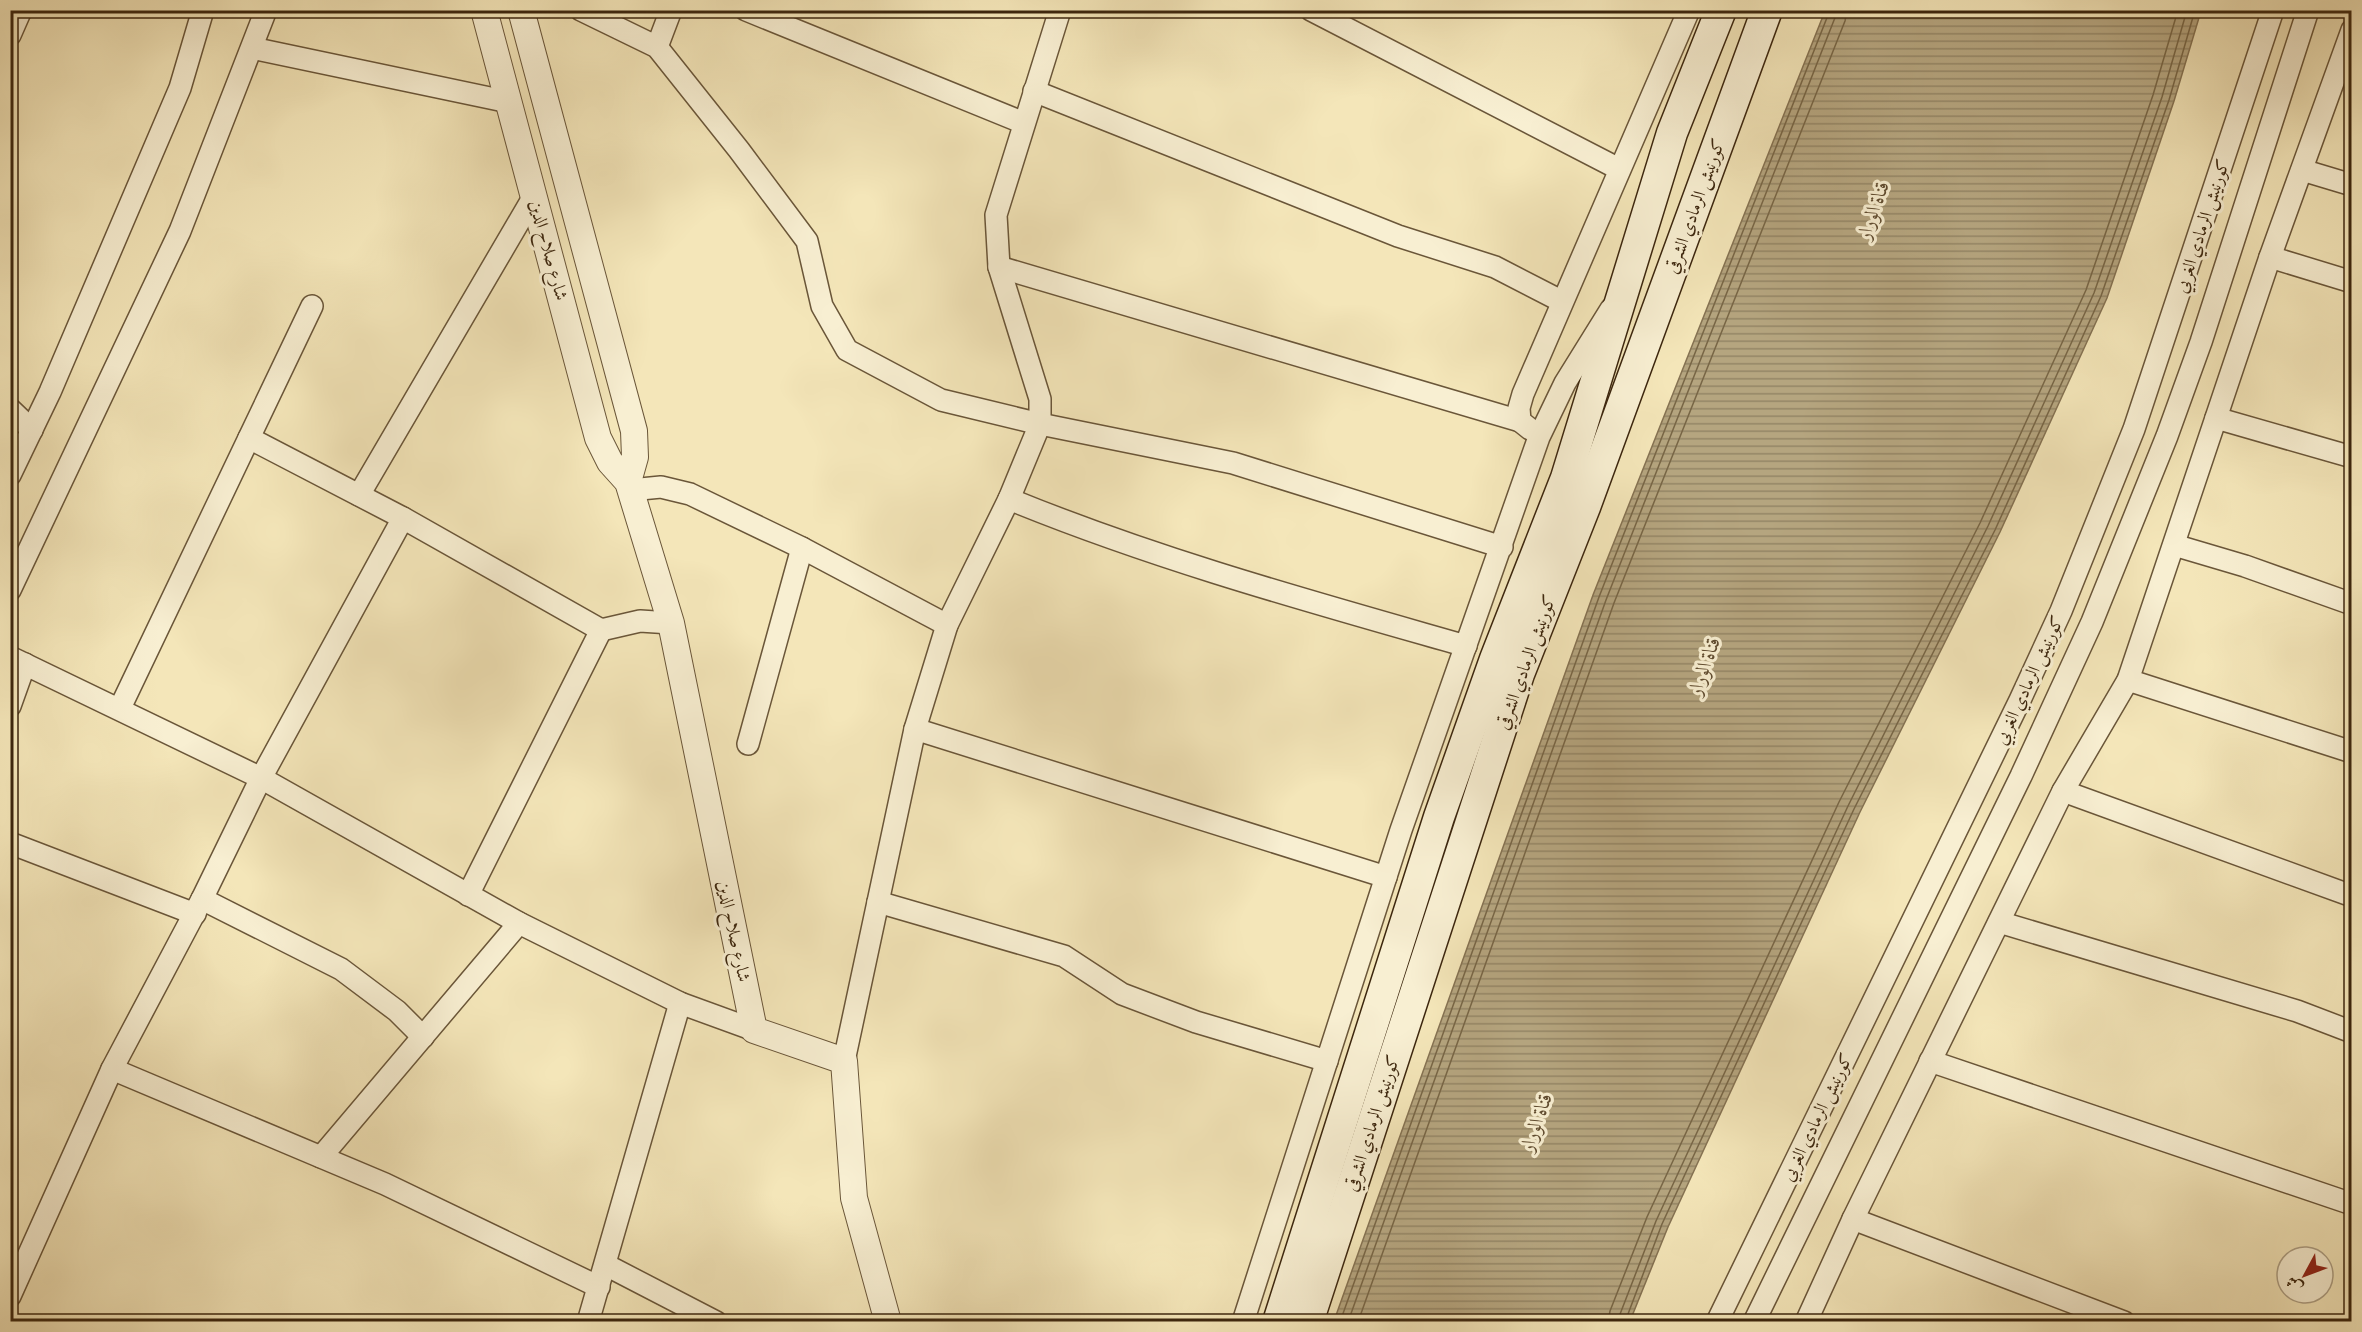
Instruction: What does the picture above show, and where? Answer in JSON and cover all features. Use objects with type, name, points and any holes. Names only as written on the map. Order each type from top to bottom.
[{"type":"main road","name":"كورنيش الرمادي الشرقي","points":[[1278,1322],[1439,817],[1495,659],[1566,478],[1672,133],[1721,10]]},
{"type":"main road","name":"كورنيش الرمادي الشرقي","points":[[1308,1322],[1519,674],[1585,507],[1766,11]]},
{"type":"street","points":[[10,476],[180,88],[203,10]]},
{"type":"street","points":[[10,590],[180,231],[266,10]]},
{"type":"street","name":"شارع صلاح الدين","points":[[484,10],[598,438],[610,462],[629,486],[671,623],[754,1030]]},
{"type":"street","name":"شارع صلاح الدين","points":[[521,10],[634,431],[635,457],[629,486]]},
{"type":"street","points":[[581,10],[657,47],[739,150],[807,241],[822,306],[847,350],[941,400],[1040,424],[1233,463],[1502,546]]},
{"type":"street","points":[[657,47],[671,10]]},
{"type":"street","points":[[746,10],[1024,123]]},
{"type":"street","points":[[888,1322],[854,1198],[843,1061],[915,729],[947,625],[1009,499],[1040,424],[1040,399],[999,267],[996,215],[1060,10]]},
{"type":"street","points":[[1311,10],[1619,169]]},
{"type":"street","points":[[1520,421],[1519,408],[1523,394],[1689,10]]},
{"type":"street","name":"كورنيش الرمادي الغربي","points":[[1718,1322],[2056,621],[2110,490],[2166,337],[2273,10]]},
{"type":"street","name":"كورنيش الرمادي الغربي","points":[[1754,1322],[1979,862],[2092,622],[2147,488],[2200,342],[2308,10]]},
{"type":"street","points":[[1806,1322],[1853,1219],[2063,791],[2128,680],[2270,257],[2352,30]]},
{"type":"street","points":[[252,48],[509,102]]},
{"type":"street","points":[[1034,91],[1398,236],[1495,267],[1562,301]]},
{"type":"street","points":[[2302,170],[2352,185]]},
{"type":"street","points":[[359,495],[534,196]]},
{"type":"street","points":[[2270,257],[2352,282]]},
{"type":"street","points":[[999,267],[1520,421],[1539,437]]},
{"type":"street","points":[[1243,1322],[1386,877],[1539,437],[1578,359],[1622,294]]},
{"type":"street","points":[[120,708],[312,306]]},
{"type":"street","points":[[10,409],[32,430]]},
{"type":"street","points":[[2216,418],[2352,457]]},
{"type":"street","points":[[249,438],[403,518],[601,630],[640,621],[671,623]]},
{"type":"street","points":[[629,486],[661,486],[676,489],[802,548],[947,625]]},
{"type":"street","points":[[1009,499],[1088,531],[1177,562],[1466,646]]},
{"type":"street","points":[[11,1293],[112,1069],[199,907],[261,778],[403,518]]},
{"type":"street","points":[[2174,545],[2245,566],[2352,604]]},
{"type":"street","points":[[748,744],[802,548]]},
{"type":"street","points":[[468,895],[601,630]]},
{"type":"street","points":[[10,706],[18,660],[261,778],[519,923],[680,1003],[843,1061]]},
{"type":"street","points":[[2128,680],[2352,752]]},
{"type":"street","points":[[915,729],[1386,877]]},
{"type":"street","points":[[2063,791],[2352,896]]},
{"type":"street","points":[[10,843],[199,907],[341,969],[397,1011],[423,1037]]},
{"type":"street","points":[[1948,848],[1979,862]]},
{"type":"street","points":[[878,902],[1064,956],[1122,994],[1196,1022],[1327,1061]]},
{"type":"street","points":[[1999,922],[2297,1011],[2352,1032]]},
{"type":"street","points":[[321,1157],[519,923]]},
{"type":"street","points":[[588,1322],[680,1003]]},
{"type":"street","points":[[1930,1061],[2352,1204]]},
{"type":"street","points":[[112,1069],[385,1184],[599,1287]]},
{"type":"street","points":[[1853,1219],[2124,1322]]},
{"type":"street","points":[[606,1265],[716,1322]]},
{"type":"water","name":"قناة الورار","points":[[1825,11],[2201,11],[2174,101],[2107,298],[2000,532],[1860,812],[1668,1227],[1630,1321],[1334,1321],[1593,595]]}]
